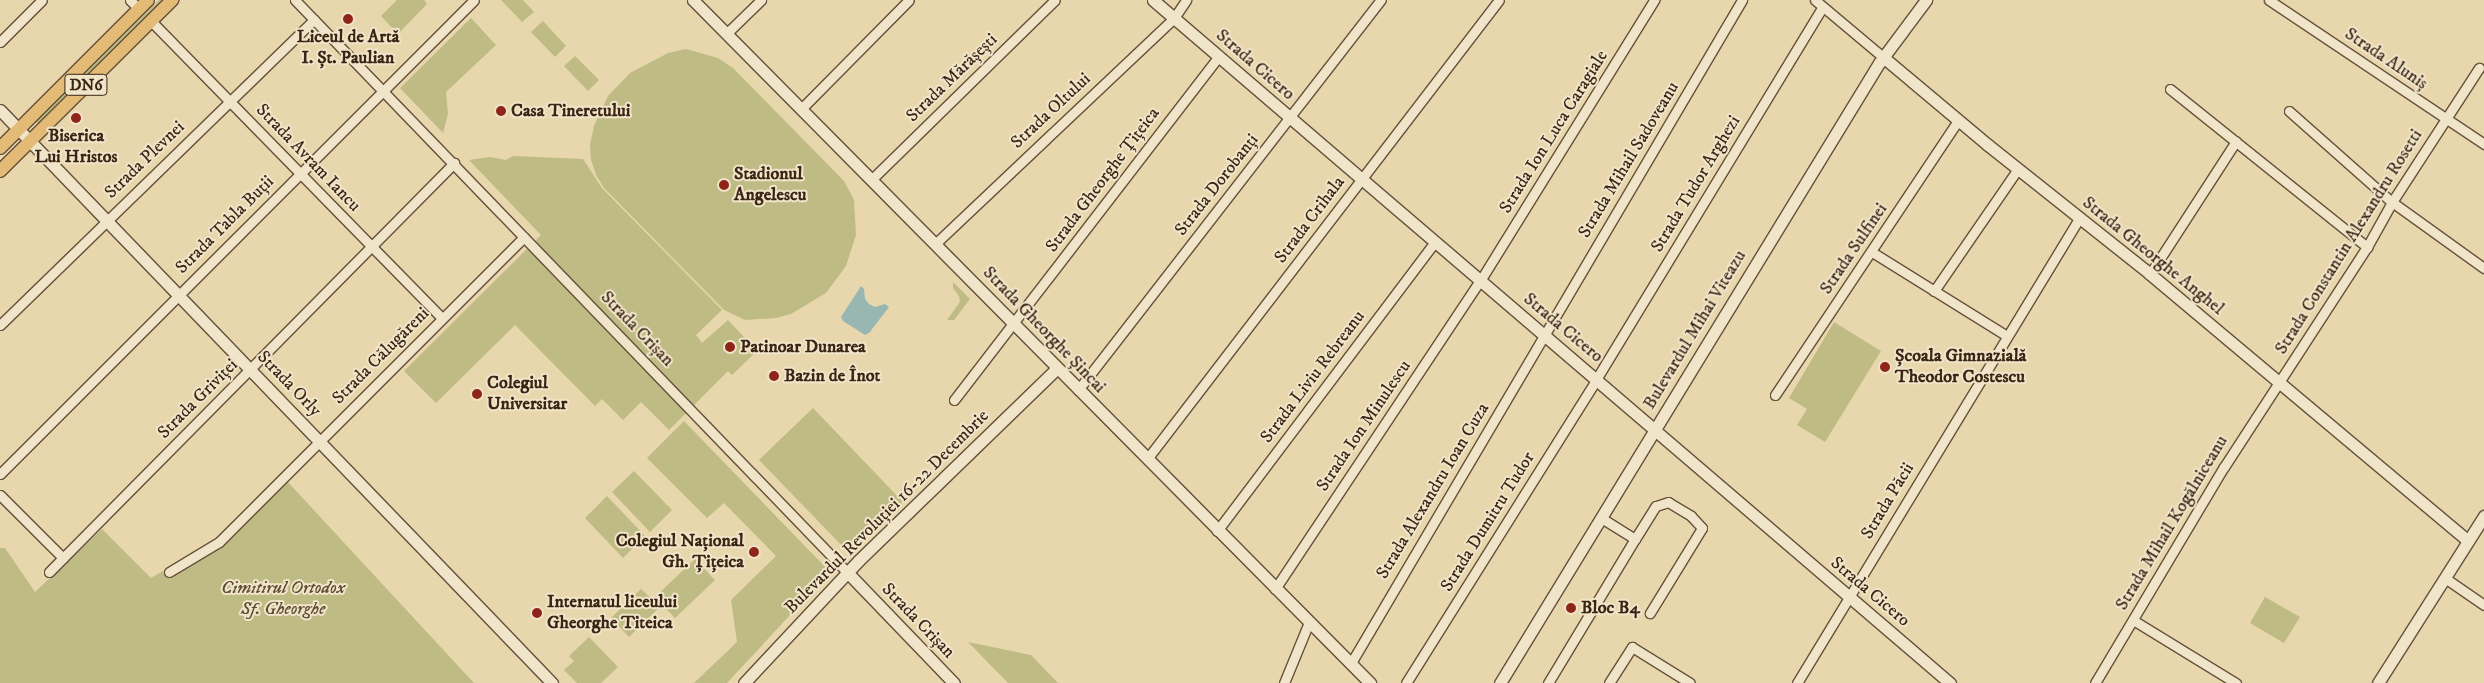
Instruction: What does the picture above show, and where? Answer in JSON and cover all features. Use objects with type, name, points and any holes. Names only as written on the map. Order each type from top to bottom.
[{"type":"main road","name":"DN6","points":[[0,171],[172,0]]},
{"type":"main road","name":"DN6","points":[[0,148],[139,3]]},
{"type":"street","points":[[0,42],[42,0]]},
{"type":"street","name":"Strada Crișan","points":[[294,0],[954,683]]},
{"type":"street","name":"Strada Tabla Buții","points":[[0,474],[473,0]]},
{"type":"street","name":"Strada Gheorghe Șincai","points":[[693,0],[1370,683]]},
{"type":"street","points":[[726,34],[761,0]]},
{"type":"street","points":[[801,109],[909,0]]},
{"type":"street","name":"Strada Mărășești","points":[[871,180],[1055,0]]},
{"type":"street","name":"Strada Cicero","points":[[1153,0],[1544,336],[1597,378],[1654,431],[1950,683]]},
{"type":"street","name":"Strada Oltului","points":[[935,244],[1174,18],[1186,0]]},
{"type":"street","name":"Strada Dorobanți","points":[[1078,390],[1381,0]]},
{"type":"street","name":"Strada Crihala","points":[[1147,459],[1499,0]]},
{"type":"street","name":"Strada Ion Luca Caragiale","points":[[1480,281],[1654,0]]},
{"type":"street","name":"Strada Mihail Sadoveanu","points":[[1544,336],[1742,0]]},
{"type":"street","name":"Strada Gheorghe Anghel","points":[[1815,0],[1958,121],[2150,274],[2279,382],[2338,435],[2468,541]]},
{"type":"street","name":"Bulevardul Mihai Viteazu","points":[[1500,683],[1883,57],[1926,0]]},
{"type":"street","name":"Strada Aluniș","points":[[2269,0],[2484,144]]},
{"type":"street","name":"Strada Tudor Arghezi","points":[[1597,378],[1823,7]]},
{"type":"street","name":"Strada Avram Iancu","points":[[151,20],[442,318]]},
{"type":"street","name":"Strada Plevnei","points":[[0,325],[314,20]]},
{"type":"street","name":"Strada Gheorghe Țițeica","points":[[954,400],[1219,56]]},
{"type":"street","name":"Strada Constantin Alexandru Rosetti","points":[[2279,382],[2367,247],[2392,202],[2479,68]]},
{"type":"street","points":[[2170,89],[2367,247]]},
{"type":"street","name":"Strada Orly","points":[[0,110],[320,440],[552,683]]},
{"type":"street","points":[[2289,111],[2392,202],[2484,268]]},
{"type":"street","name":"Strada Sulfinei","points":[[1776,395],[1958,121]]},
{"type":"street","points":[[2150,274],[2236,141]]},
{"type":"street","name":"Strada Griviței","points":[[49,572],[454,164]]},
{"type":"street","points":[[1934,290],[2018,169]]},
{"type":"street","name":"Strada Păcii","points":[[1797,683],[2080,218]]},
{"type":"street","name":"Strada Călugăreni","points":[[169,572],[219,542],[524,237]]},
{"type":"street","name":"Strada Liviu Rebreanu","points":[[1218,531],[1435,242]]},
{"type":"street","points":[[1872,252],[2007,336]]},
{"type":"street","name":"Strada Ion Minulescu","points":[[1276,589],[1480,281]]},
{"type":"street","name":"Strada Alexandru Ioan Cuza","points":[[1350,663],[1544,336]]},
{"type":"street","name":"Bulevardul Revoluției 16-22 Decembrie","points":[[744,683],[847,572],[1056,368]]},
{"type":"street","name":"Strada Dumitru Tudor","points":[[1406,683],[1597,378]]},
{"type":"street","name":"Strada Mihail Kogălniceanu","points":[[2095,683],[2219,474],[2279,382]]},
{"type":"street","points":[[0,495],[63,558]]},
{"type":"street","points":[[1548,683],[1656,506],[1668,502],[1691,516],[1702,528],[1650,613]]},
{"type":"street","points":[[2378,683],[2484,516]]},
{"type":"street","points":[[1602,518],[1635,539]]},
{"type":"street","points":[[2445,578],[2484,605]]},
{"type":"street","points":[[2133,620],[2236,683]]},
{"type":"street","points":[[1284,683],[1309,622]]},
{"type":"street","points":[[1609,683],[1632,647],[1690,683]]},
{"type":"green space","points":[[159,0],[165,0],[39,125],[36,122]]},
{"type":"green space","points":[[397,0],[424,0],[427,4],[398,34],[381,16]]},
{"type":"green space","points":[[501,0],[523,0],[534,12],[522,22]]},
{"type":"green space","points":[[471,18],[496,45],[446,92],[448,114],[443,133],[400,88]]},
{"type":"green space","points":[[543,21],[566,46],[555,57],[531,32]]},
{"type":"green space","name":"Stadionul Angelescu","points":[[686,49],[718,58],[733,68],[844,181],[854,200],[856,235],[846,266],[826,293],[791,314],[776,318],[745,320],[724,310],[604,188],[596,175],[591,160],[590,145],[594,126],[608,96],[630,73],[668,53]]},
{"type":"green space","points":[[575,56],[599,80],[588,91],[564,66]]},
{"type":"green space","points":[[513,156],[583,159],[602,188],[722,310],[696,335],[702,343],[728,320],[757,351],[732,375],[728,371],[669,430],[641,402],[623,420],[602,399],[595,406],[515,325],[436,403],[404,371],[541,235],[469,160],[490,157],[506,160]]},
{"type":"green space","points":[[953,282],[970,299],[954,320],[947,320],[960,302],[959,296],[953,288]]},
{"type":"green space","points":[[1834,322],[1881,351],[1825,442],[1797,425],[1807,409],[1789,398]]},
{"type":"green space","points":[[813,408],[903,502],[849,553],[759,460]]},
{"type":"green space","points":[[684,421],[830,572],[727,683],[694,683],[737,642],[731,600],[776,556],[724,503],[707,518],[647,458]]},
{"type":"green space","points":[[634,471],[672,510],[650,532],[612,492]]},
{"type":"green space","name":"Cimitirul Ortodox Sf. Gheorghe","points":[[286,480],[474,683],[0,683],[0,548],[5,548],[35,592],[102,529],[151,578],[163,571],[168,577],[221,544]]},
{"type":"green space","points":[[607,496],[645,536],[623,558],[585,518]]},
{"type":"green space","points":[[695,559],[715,580],[675,618],[655,597]]},
{"type":"green space","points":[[641,589],[660,607],[629,637],[611,618]]},
{"type":"green space","points":[[2265,597],[2300,617],[2284,643],[2250,623]]},
{"type":"green space","points":[[589,637],[618,667],[601,683],[577,683],[564,670],[574,661],[569,656]]},
{"type":"green space","points":[[968,642],[1031,655],[1058,683],[1008,683]]},
{"type":"water","points":[[861,286],[864,289],[865,299],[869,304],[875,307],[885,304],[889,307],[869,333],[865,335],[843,321],[841,317]]},
{"type":"place","name":"Liceul de Artă I. Șt. Paulian","points":[[348,19]]},
{"type":"place","name":"Casa Tineretului","points":[[501,111]]},
{"type":"place","name":"Biserica Lui Hristos","points":[[76,118]]},
{"type":"place","name":"Stadionul Angelescu","points":[[724,185]]},
{"type":"place","name":"Patinoar Dunarea","points":[[730,347]]},
{"type":"place","name":"Școala Gimnazială Theodor Costescu","points":[[1885,367]]},
{"type":"place","name":"Bazin de Înot","points":[[774,376]]},
{"type":"place","name":"Colegiul Universitar","points":[[477,394]]},
{"type":"place","name":"Colegiul Național Gh. Țițeica","points":[[754,552]]},
{"type":"place","name":"Bloc B4","points":[[1571,608]]},
{"type":"place","name":"Internatul liceului Gheorghe Titeica","points":[[537,613]]}]
